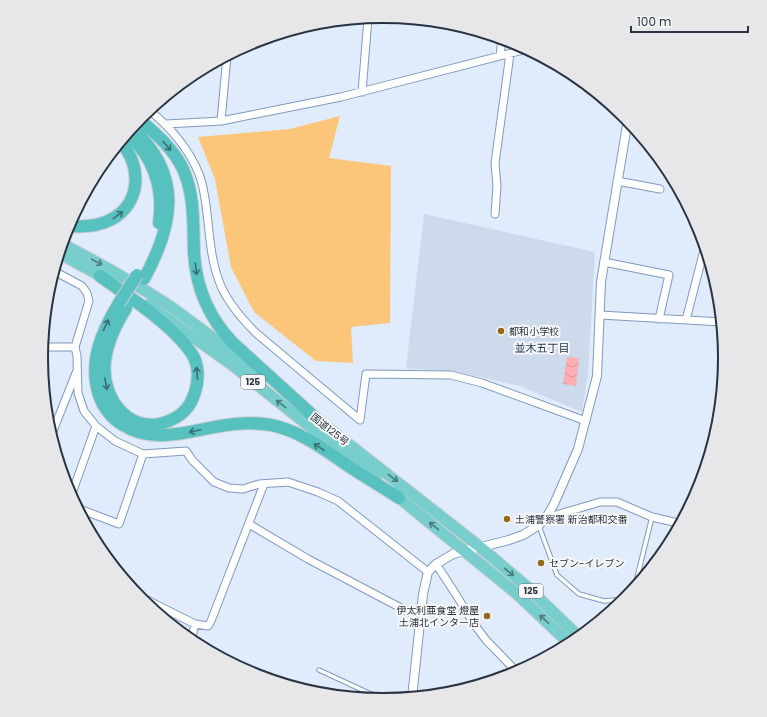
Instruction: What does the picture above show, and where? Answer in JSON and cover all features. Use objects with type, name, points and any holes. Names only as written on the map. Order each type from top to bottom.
[{"type":"highway","points":[[144,123],[158,135],[171,150],[182,168],[187,180],[192,202],[194,255],[197,279],[210,313],[224,335],[322,423]]},
{"type":"highway","points":[[136,132],[153,151],[162,168],[167,191],[168,216],[163,238],[154,260],[140,277],[122,306],[105,328],[100,341],[95,374],[96,384],[102,402],[112,418],[135,432],[159,435],[175,434],[236,424],[260,423],[284,428],[311,441],[399,498]]},
{"type":"highway","points":[[130,138],[150,161],[160,195],[160,215],[158,227],[140,277]]},
{"type":"highway","points":[[76,226],[91,226],[101,224],[119,215],[130,202],[136,186],[137,177],[128,151],[124,146]]},
{"type":"highway","name":"国道125号","points":[[68,247],[103,266],[170,307],[238,357],[480,547],[526,586],[575,633]]},
{"type":"highway","name":"国道125号","points":[[64,256],[165,316],[231,364],[465,550],[516,593],[567,639]]},
{"type":"highway","points":[[100,276],[160,320],[177,336],[192,355],[198,374],[198,383],[195,393],[188,408],[181,415],[168,422],[157,425],[130,419],[123,414],[111,400],[105,382],[104,368],[106,352],[122,306]]},
{"type":"street","points":[[362,92],[368,24]]},
{"type":"street","points":[[500,56],[501,45]]},
{"type":"street","points":[[166,124],[221,121],[362,92],[518,52]]},
{"type":"street","points":[[495,214],[497,186],[495,163],[510,54]]},
{"type":"street","points":[[221,121],[226,63]]},
{"type":"street","points":[[154,114],[166,124],[188,153],[199,174],[204,194],[215,268],[220,283],[236,310],[256,333],[360,420],[366,374],[400,374],[451,375],[482,383],[586,421]]},
{"type":"street","points":[[413,692],[423,594],[428,572],[436,564],[453,554],[509,540],[523,535],[539,525],[546,518],[554,504],[578,450],[597,376],[601,282],[616,181],[626,127]]},
{"type":"street","points":[[616,181],[660,189]]},
{"type":"street","points":[[686,320],[703,256]]},
{"type":"street","points":[[604,262],[669,275],[660,319]]},
{"type":"street","points":[[59,273],[82,286],[90,301],[75,347],[77,356],[78,393],[84,410],[96,426],[115,441],[143,454],[186,451],[192,460],[214,482],[229,488],[243,489],[264,484],[288,482],[318,492],[338,502],[428,572]]},
{"type":"street","points":[[600,315],[717,322]]},
{"type":"street","points":[[49,347],[75,347]]},
{"type":"street","points":[[55,427],[77,371]]},
{"type":"street","points":[[74,486],[96,426]]},
{"type":"street","points":[[85,511],[119,524],[143,454]]},
{"type":"street","points":[[154,604],[195,624],[208,626],[264,484]]},
{"type":"street","points":[[546,518],[600,502],[617,502],[652,518],[676,523]]},
{"type":"street","points":[[249,524],[308,558],[420,618]]},
{"type":"street","points":[[436,564],[474,624],[486,640],[513,668]]},
{"type":"street","points":[[193,634],[195,624]]},
{"type":"lane","points":[[637,579],[652,518]]},
{"type":"lane","points":[[539,525],[557,575],[579,594],[604,601],[617,600]]},
{"type":"lane","points":[[319,670],[369,693]]},
{"type":"shaded area","points":[[340,116],[329,158],[391,166],[390,323],[351,327],[353,363],[316,361],[254,312],[231,267],[215,179],[198,137],[290,129]]},
{"type":"shaded area","name":"都和小学校","points":[[424,214],[595,252],[588,375],[582,412],[520,386],[457,372],[406,368]]},
{"type":"water","points":[[567,357],[579,358],[576,386],[563,384]]},
{"type":"place","name":"都和小学校","points":[[501,331]]},
{"type":"place","name":"土浦警察署 新治都和交番","points":[[507,519]]},
{"type":"place","name":"セブン-イレブン","points":[[541,563]]},
{"type":"place","name":"伊太利亜食堂 燈屋 土浦北インター店","points":[[487,616]]},
{"type":"district","name":"並木五丁目","points":[[542,348]]}]
